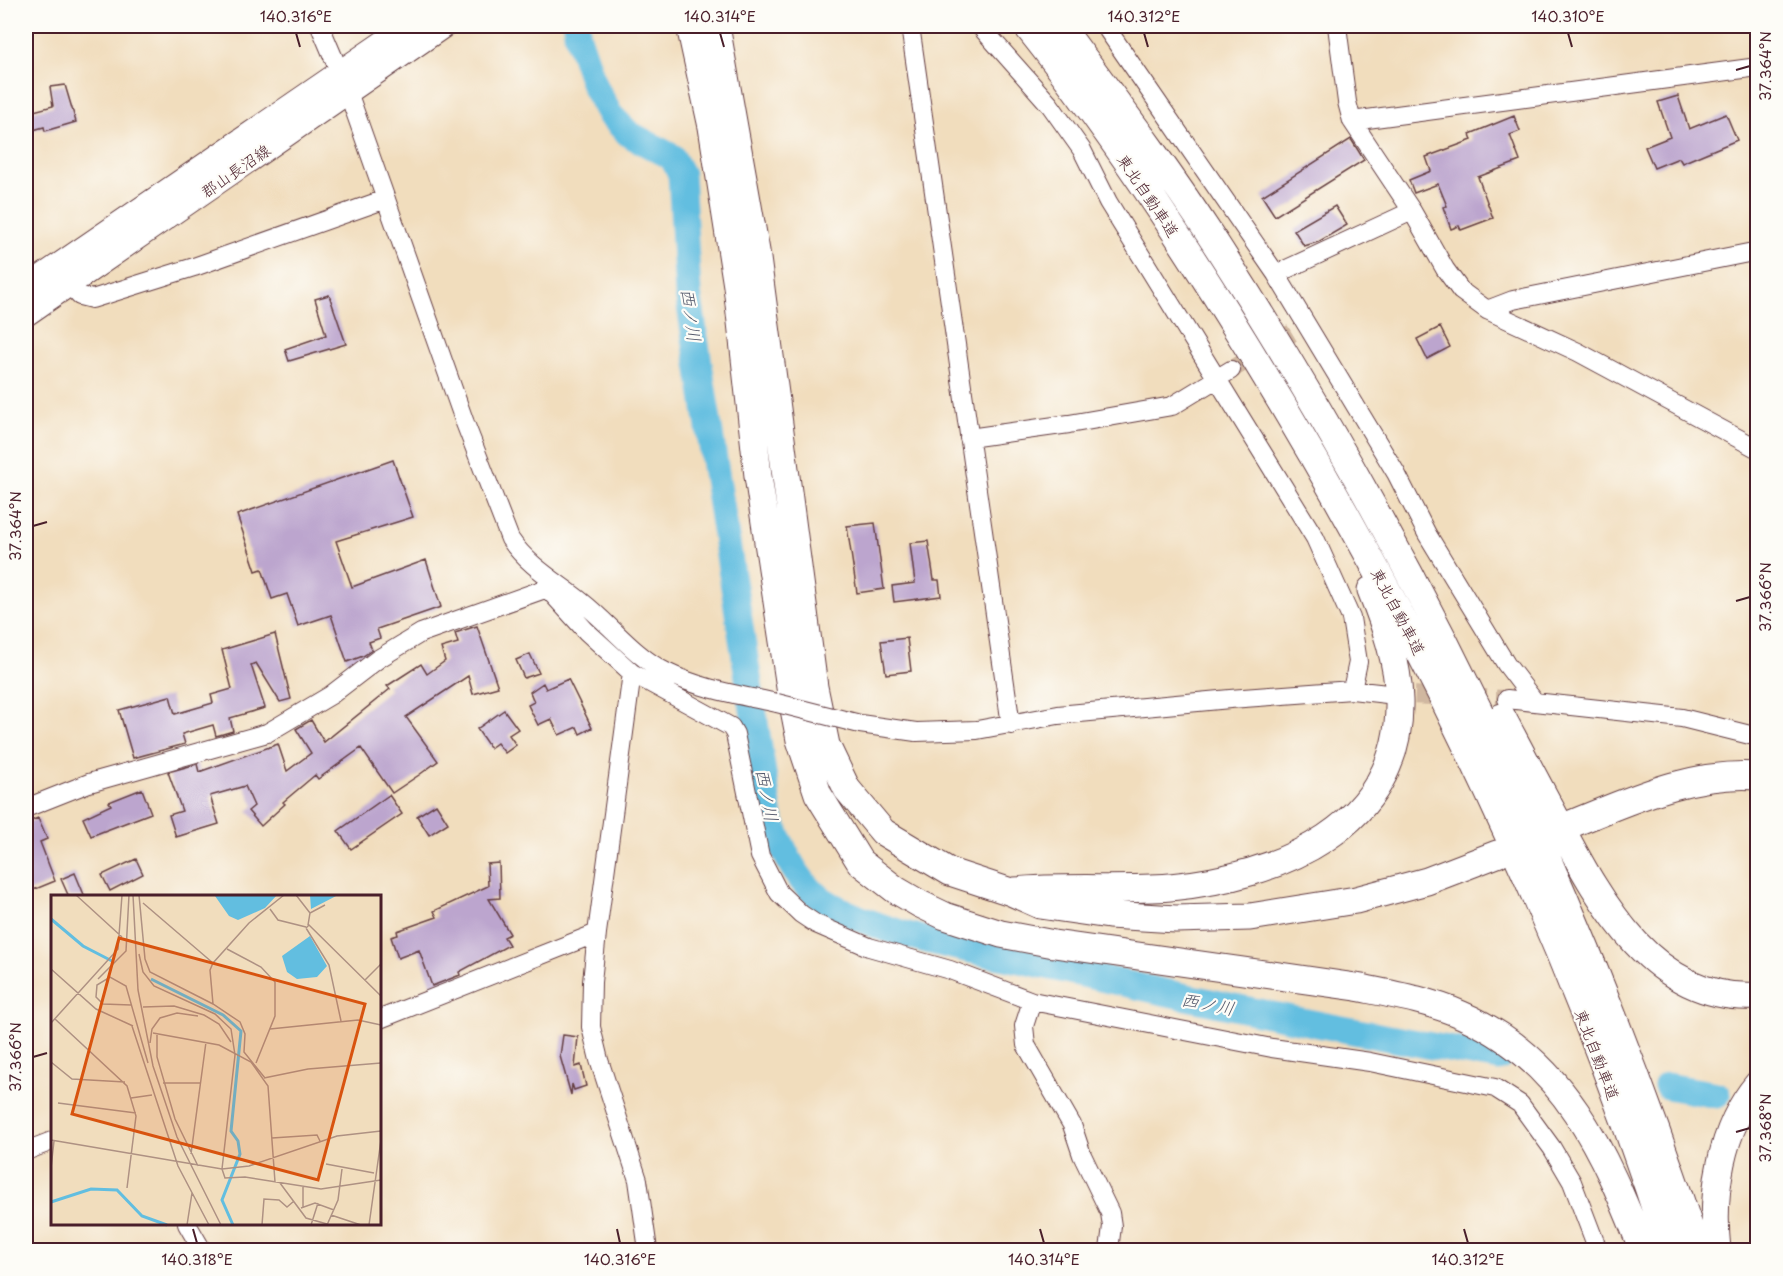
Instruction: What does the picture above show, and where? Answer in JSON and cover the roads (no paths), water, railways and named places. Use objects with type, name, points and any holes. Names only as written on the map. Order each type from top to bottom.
[{"type":"highway","points":[[690,26],[712,127],[736,286],[759,487],[800,740],[818,794],[860,862],[896,890],[945,916],[1001,934],[1054,944],[1386,993],[1438,1007],[1478,1023],[1528,1055],[1558,1086],[1575,1109],[1604,1158],[1643,1251]]},
{"type":"highway","points":[[716,26],[756,251],[814,687],[826,745],[847,789],[883,832],[950,872],[1011,892],[1040,905],[1109,915],[1176,920],[1250,917],[1356,900],[1501,862],[1435,898],[1330,923],[1265,933],[1143,935],[1019,918],[950,900],[898,875],[845,840]]},
{"type":"highway","name":"東北自動車道","points":[[1027,26],[1120,152],[1220,300],[1366,549],[1463,734],[1570,980],[1600,1055],[1669,1251]]},
{"type":"highway","name":"東北自動車道","points":[[1060,26],[1208,232],[1349,465],[1441,634],[1517,789],[1629,1056],[1697,1251]]},
{"type":"highway","points":[[1011,892],[1055,888],[1171,887],[1259,870],[1307,851],[1346,823],[1362,807],[1386,765],[1398,722],[1399,699],[1385,626],[1371,587],[1220,300]]},
{"type":"highway","points":[[1349,465],[1399,538],[1454,629],[1579,862],[1614,920],[1652,959],[1671,974],[1695,986],[1719,994],[1738,997],[1758,996]]},
{"type":"highway","points":[[1758,776],[1713,776],[1688,781],[1576,832],[1693,798],[1712,794],[1758,793]]},
{"type":"highway","points":[[1717,1251],[1716,1197],[1719,1171],[1733,1126],[1758,1084]]},
{"type":"main road","name":"郡山長沼線","points":[[343,83],[408,26]]},
{"type":"main road","name":"郡山長沼線","points":[[26,314],[62,277],[343,83],[444,26]]},
{"type":"main road","name":"郡山長沼線","points":[[26,288],[62,277]]},
{"type":"street","points":[[320,26],[386,199],[507,534],[519,553],[551,587],[586,632],[632,673],[731,728],[735,734],[760,856],[779,893],[801,914],[830,931],[869,947],[950,970],[1032,1001],[1272,1048],[1370,1062],[1494,1088],[1520,1104],[1552,1148],[1572,1182],[1598,1251]]},
{"type":"street","points":[[910,26],[1011,725]]},
{"type":"street","points":[[980,26],[1050,105],[1082,150],[1108,202],[1223,375],[1315,538],[1344,599],[1355,636],[1358,662],[1352,690]]},
{"type":"street","points":[[1105,26],[1276,274],[1299,328],[1396,472],[1427,534],[1506,664],[1534,702]]},
{"type":"street","points":[[1337,26],[1347,102],[1352,122],[1412,211],[1452,279],[1470,300],[1683,406],[1758,449]]},
{"type":"street","points":[[1352,122],[1758,67]]},
{"type":"street","points":[[62,277],[80,296],[92,299],[194,267],[386,199]]},
{"type":"street","points":[[1276,274],[1412,211]]},
{"type":"street","points":[[1487,310],[1513,300],[1758,251]]},
{"type":"street","points":[[969,438],[1069,424],[1172,405],[1223,375]]},
{"type":"street","points":[[26,808],[89,783],[267,733],[331,695],[378,659],[421,633],[551,587],[587,606],[665,672],[696,684],[861,724],[916,732],[1011,725],[1058,715],[1352,690],[1386,694]]},
{"type":"street","points":[[632,673],[597,933],[591,993],[591,1027],[599,1060],[638,1180],[648,1251]]},
{"type":"street","points":[[1507,699],[1682,718],[1758,737]]},
{"type":"street","points":[[381,1019],[597,933]]},
{"type":"street","points":[[1032,1001],[1024,1026],[1026,1045],[1072,1125],[1082,1155],[1110,1214],[1112,1226],[1109,1251]]},
{"type":"street","points":[[26,1151],[51,1141]]},
{"type":"street","points":[[188,1225],[202,1251]]},
{"type":"waterway","name":"西ノ川","points":[[577,26],[577,34],[594,85],[610,115],[629,134],[672,157],[681,174],[688,293],[770,818],[800,878],[819,897],[831,905],[856,917],[910,936],[1163,992],[1387,1038],[1499,1058]]},
{"type":"waterway","name":"西ノ川","points":[[1667,1086],[1717,1095]]},
{"type":"tunnel","points":[[1231,370],[1292,333]]},
{"type":"tunnel","points":[[1388,694],[1507,699]]}]
